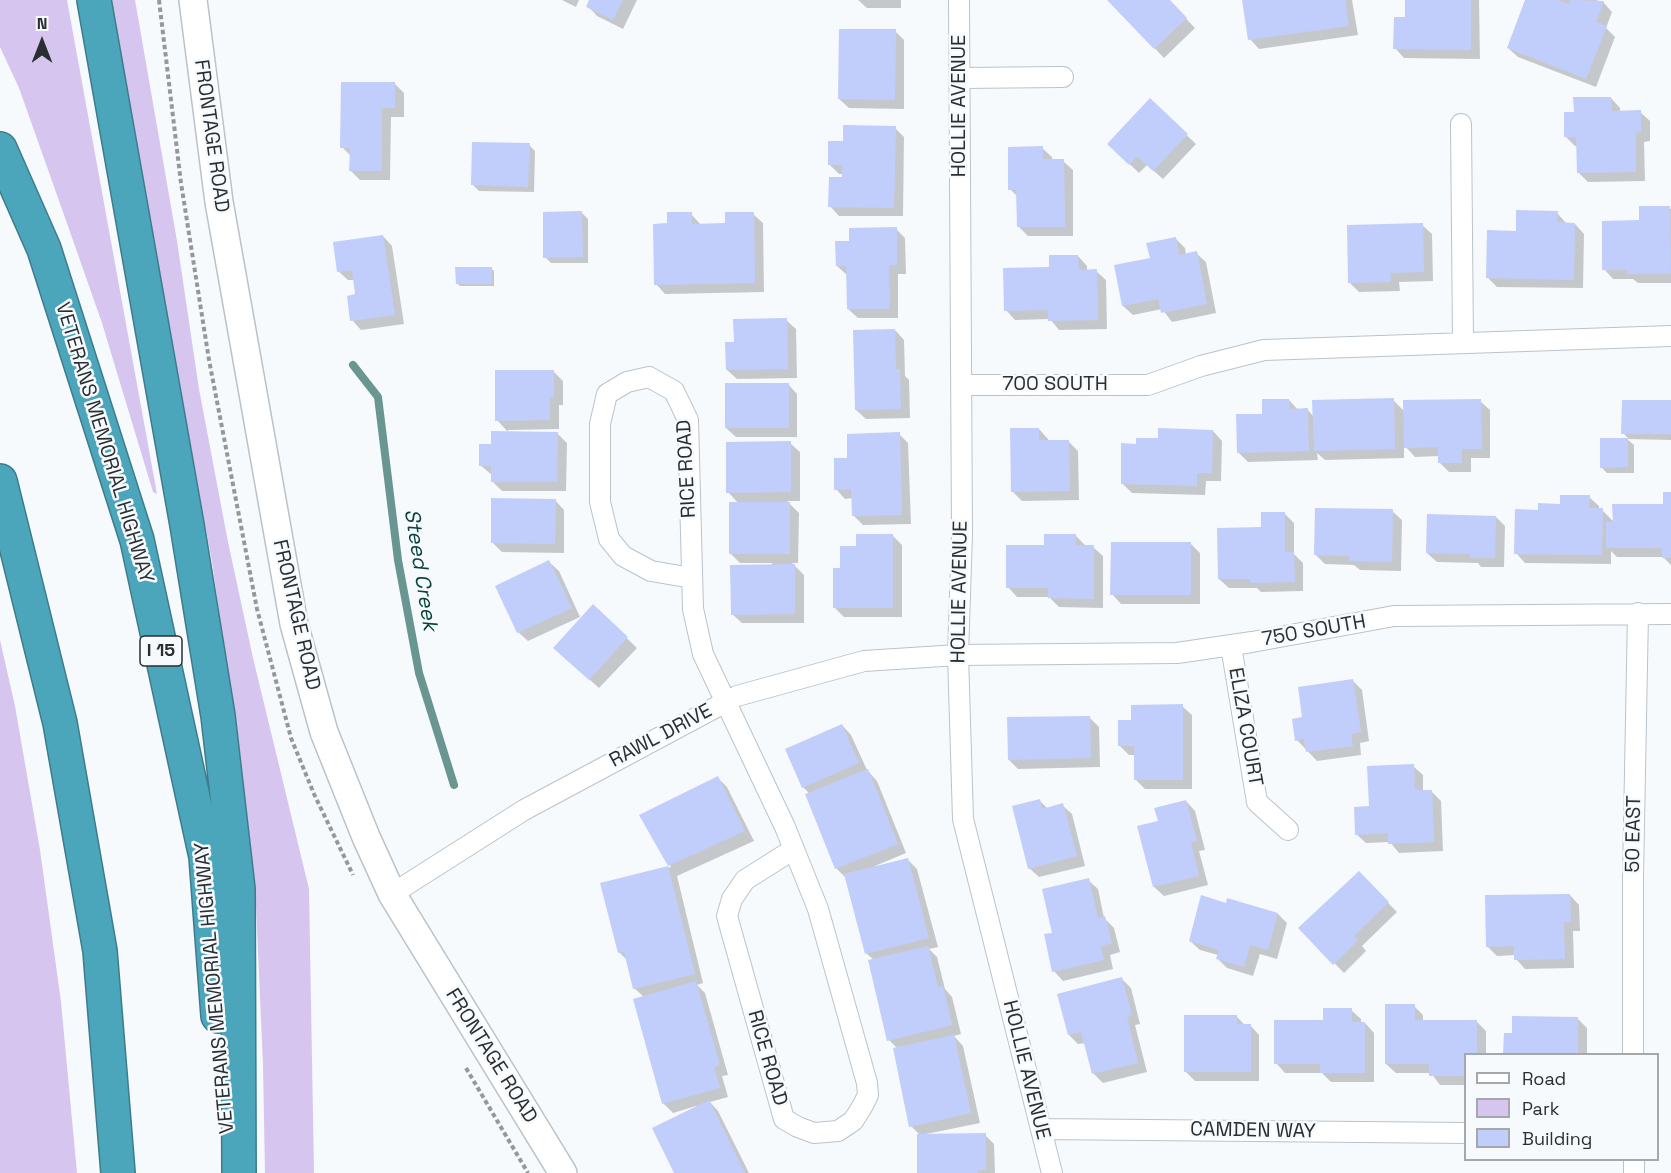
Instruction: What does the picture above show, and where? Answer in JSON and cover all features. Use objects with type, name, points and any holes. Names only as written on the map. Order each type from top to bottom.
[{"type":"highway","points":[[94,0],[187,525],[218,716],[238,889],[239,1173]]},
{"type":"highway","name":"VETERANS MEMORIAL HIGHWAY","points":[[0,149],[44,249],[137,540],[206,857],[231,1173]]},
{"type":"highway","points":[[0,481],[60,723],[100,951],[118,1173]]},
{"type":"street","name":"FRONTAGE ROAD","points":[[194,0],[219,202],[294,624],[324,732],[366,837],[392,894],[563,1173]]},
{"type":"street","name":"HOLLIE AVENUE","points":[[959,0],[962,534],[958,655],[963,819],[1052,1173]]},
{"type":"street","points":[[960,78],[1063,77]]},
{"type":"street","points":[[1461,124],[1463,342]]},
{"type":"street","name":"700 SOUTH","points":[[961,385],[1148,385],[1201,366],[1264,350],[1671,336]]},
{"type":"street","name":"RICE ROAD","points":[[692,578],[651,571],[623,556],[609,539],[600,502],[600,424],[607,394],[627,382],[649,377],[674,391],[688,420],[693,609],[703,654],[794,849],[818,909],[867,1083],[868,1095],[862,1107],[853,1120],[838,1131],[814,1132],[784,1119],[727,916],[732,899],[745,879],[794,849]]},
{"type":"street","name":"50 EAST","points":[[1634,1053],[1633,877],[1638,613]]},
{"type":"street","name":"750 SOUTH","points":[[958,655],[1177,653],[1231,646],[1394,616],[1671,614]]},
{"type":"street","name":"ELIZA COURT","points":[[1231,646],[1257,802],[1288,830]]},
{"type":"street","name":"RAWL DRIVE","points":[[392,894],[524,810],[737,696],[864,661],[958,655]]},
{"type":"street","name":"CAMDEN WAY","points":[[1041,1129],[1464,1133]]},
{"type":"green space","points":[[0,0],[67,0],[157,494],[153,492],[102,323],[19,88],[0,47]]},
{"type":"green space","points":[[103,0],[135,0],[177,241],[199,389],[228,542],[253,658],[309,889],[314,1173],[265,1173],[255,883],[221,626],[212,562],[153,238],[145,237]]},
{"type":"green space","points":[[0,640],[15,706],[40,850],[61,1002],[77,1173],[0,1173]]},
{"type":"building","points":[[589,0],[623,0],[613,20],[586,7]]},
{"type":"building","points":[[1107,0],[1170,0],[1187,18],[1154,49]]},
{"type":"building","points":[[1242,0],[1345,0],[1349,26],[1248,40]]},
{"type":"building","points":[[1405,0],[1471,0],[1471,50],[1393,49],[1394,17],[1405,17]]},
{"type":"building","points":[[1525,0],[1558,0],[1569,4],[1570,0],[1604,1],[1596,22],[1607,26],[1586,79],[1507,48]]},
{"type":"building","points":[[839,29],[896,29],[895,100],[838,99]]},
{"type":"building","points":[[341,82],[395,82],[395,108],[382,108],[382,171],[349,171],[350,148],[340,148]]},
{"type":"building","points":[[1573,97],[1611,97],[1612,111],[1641,110],[1641,132],[1636,133],[1636,172],[1577,173],[1576,137],[1564,137],[1564,112],[1574,112]]},
{"type":"building","points":[[1150,98],[1188,134],[1153,171],[1137,156],[1129,165],[1107,144]]},
{"type":"building","points":[[843,125],[896,126],[894,208],[828,207],[829,177],[842,177],[842,165],[828,165],[828,141],[843,141]]},
{"type":"building","points":[[472,142],[530,143],[528,187],[471,185]]},
{"type":"building","points":[[1043,146],[1043,159],[1064,159],[1065,227],[1017,227],[1016,190],[1008,190],[1008,147]]},
{"type":"building","points":[[1639,206],[1670,206],[1671,274],[1627,274],[1627,270],[1602,270],[1602,221],[1639,220]]},
{"type":"building","points":[[1516,210],[1558,211],[1557,222],[1575,223],[1574,280],[1486,278],[1487,230],[1516,231]]},
{"type":"building","points":[[582,211],[583,257],[543,258],[543,212]]},
{"type":"building","points":[[667,212],[692,212],[692,224],[725,223],[725,212],[754,212],[755,283],[654,285],[653,224],[667,223]]},
{"type":"building","points":[[1423,223],[1424,272],[1390,273],[1391,282],[1348,283],[1347,225]]},
{"type":"building","points":[[897,227],[897,265],[889,265],[890,309],[847,309],[846,266],[836,266],[835,241],[849,241],[849,228]]},
{"type":"building","points":[[383,235],[395,315],[350,321],[347,296],[355,294],[352,270],[337,272],[333,242]]},
{"type":"building","points":[[1176,237],[1179,255],[1197,251],[1207,304],[1161,313],[1158,299],[1122,306],[1114,265],[1150,258],[1146,243]]},
{"type":"building","points":[[1049,255],[1078,255],[1079,270],[1097,269],[1098,320],[1048,321],[1048,310],[1004,311],[1003,268],[1049,267]]},
{"type":"building","points":[[455,267],[492,267],[492,284],[456,284]]},
{"type":"building","points":[[787,318],[788,369],[726,370],[725,342],[734,342],[733,319]]},
{"type":"building","points":[[895,329],[896,369],[900,369],[901,409],[855,410],[853,330]]},
{"type":"building","points":[[495,370],[554,370],[554,397],[550,397],[550,420],[495,421]]},
{"type":"building","points":[[725,383],[789,383],[789,428],[725,428]]},
{"type":"building","points":[[1394,398],[1395,449],[1314,451],[1312,400]]},
{"type":"building","points":[[1262,399],[1289,399],[1290,409],[1308,408],[1309,451],[1237,453],[1236,414],[1262,414]]},
{"type":"building","points":[[1481,399],[1482,449],[1462,449],[1462,463],[1438,463],[1438,447],[1404,448],[1403,400]]},
{"type":"building","points":[[1622,400],[1671,400],[1671,434],[1621,434]]},
{"type":"building","points":[[1010,428],[1039,428],[1039,440],[1069,440],[1070,491],[1011,492]]},
{"type":"building","points":[[1158,428],[1213,430],[1212,473],[1197,473],[1197,486],[1121,484],[1121,443],[1136,444],[1136,438],[1158,438]]},
{"type":"building","points":[[491,431],[558,432],[557,482],[491,482],[491,466],[479,466],[479,444],[491,444]]},
{"type":"building","points":[[900,432],[902,515],[852,516],[851,489],[834,490],[834,458],[847,458],[847,434]]},
{"type":"building","points":[[1600,438],[1628,438],[1628,467],[1600,468]]},
{"type":"building","points":[[791,441],[791,492],[726,493],[726,442]]},
{"type":"building","points":[[1663,492],[1671,492],[1671,558],[1662,558],[1662,548],[1606,548],[1606,522],[1613,522],[1612,504],[1663,504]]},
{"type":"building","points":[[1560,495],[1590,495],[1589,508],[1603,508],[1602,555],[1514,554],[1515,509],[1538,510],[1538,503],[1560,504]]},
{"type":"building","points":[[491,498],[556,499],[555,544],[491,543]]},
{"type":"building","points":[[729,502],[790,502],[790,554],[729,554]]},
{"type":"building","points":[[1315,508],[1393,509],[1392,562],[1349,561],[1349,556],[1314,555]]},
{"type":"building","points":[[1261,512],[1285,512],[1285,552],[1294,552],[1295,582],[1250,583],[1250,579],[1218,579],[1217,528],[1261,527]]},
{"type":"building","points":[[1427,514],[1496,516],[1495,558],[1470,558],[1470,554],[1426,553]]},
{"type":"building","points":[[856,534],[893,534],[893,608],[833,608],[833,568],[840,568],[840,546],[856,546]]},
{"type":"building","points":[[1044,534],[1076,534],[1076,545],[1094,545],[1094,599],[1048,598],[1048,588],[1006,588],[1006,545],[1044,545]]},
{"type":"building","points":[[1111,542],[1191,542],[1191,595],[1110,595]]},
{"type":"building","points":[[549,560],[572,608],[517,633],[495,586]]},
{"type":"building","points":[[795,564],[795,614],[731,615],[730,565]]},
{"type":"building","points":[[593,604],[628,637],[589,680],[553,648]]},
{"type":"building","points":[[1353,679],[1361,732],[1351,734],[1353,746],[1306,752],[1304,739],[1295,741],[1292,719],[1302,717],[1298,687]]},
{"type":"building","points":[[1183,704],[1183,780],[1134,780],[1134,746],[1118,746],[1118,720],[1131,720],[1131,705]]},
{"type":"building","points":[[1090,716],[1091,758],[1008,760],[1007,717]]},
{"type":"building","points":[[842,724],[859,763],[802,788],[785,749]]},
{"type":"building","points":[[1414,764],[1415,790],[1432,790],[1434,842],[1388,844],[1388,833],[1355,835],[1354,807],[1369,806],[1367,766]]},
{"type":"building","points":[[868,769],[898,844],[835,869],[805,794]]},
{"type":"building","points":[[718,776],[745,831],[668,866],[639,815]]},
{"type":"building","points":[[1040,799],[1042,809],[1063,803],[1077,856],[1028,869],[1012,806]]},
{"type":"building","points":[[1186,800],[1197,841],[1191,842],[1199,876],[1153,887],[1137,826],[1158,821],[1154,808]]},
{"type":"building","points":[[908,858],[929,938],[865,954],[844,874]]},
{"type":"building","points":[[668,866],[695,974],[633,989],[624,952],[618,953],[600,883]]},
{"type":"building","points":[[1359,871],[1389,902],[1354,936],[1358,940],[1333,965],[1298,928]]},
{"type":"building","points":[[1089,878],[1098,918],[1105,916],[1112,943],[1101,946],[1104,960],[1052,972],[1044,934],[1052,933],[1042,889]]},
{"type":"building","points":[[1570,894],[1571,922],[1564,922],[1565,959],[1514,960],[1514,946],[1486,947],[1485,895]]},
{"type":"building","points":[[1201,895],[1226,903],[1227,898],[1278,913],[1268,950],[1250,945],[1244,967],[1216,959],[1219,950],[1189,941]]},
{"type":"building","points":[[928,946],[938,987],[943,986],[952,1025],[887,1041],[868,960]]},
{"type":"building","points":[[1122,977],[1132,1015],[1127,1016],[1138,1063],[1092,1074],[1081,1032],[1068,1035],[1057,994]]},
{"type":"building","points":[[696,981],[720,1065],[714,1067],[720,1088],[662,1104],[633,999]]},
{"type":"building","points":[[1385,1004],[1415,1004],[1415,1020],[1477,1020],[1477,1053],[1464,1053],[1464,1076],[1429,1076],[1429,1064],[1385,1064]]},
{"type":"building","points":[[1323,1008],[1352,1008],[1352,1022],[1365,1022],[1365,1073],[1320,1073],[1320,1064],[1274,1064],[1274,1020],[1323,1020]]},
{"type":"building","points":[[1184,1015],[1237,1015],[1237,1024],[1251,1024],[1251,1072],[1184,1072]]},
{"type":"building","points":[[1512,1016],[1578,1017],[1578,1053],[1503,1053],[1504,1033],[1512,1033]]},
{"type":"building","points":[[954,1035],[971,1113],[909,1127],[893,1048]]},
{"type":"building","points":[[709,1100],[745,1173],[674,1173],[652,1128]]},
{"type":"building","points":[[986,1133],[986,1170],[978,1170],[978,1173],[917,1173],[917,1134]]},
{"type":"waterway","name":"Steed Creek","points":[[353,365],[378,397],[398,560],[419,673],[454,785]]}]
